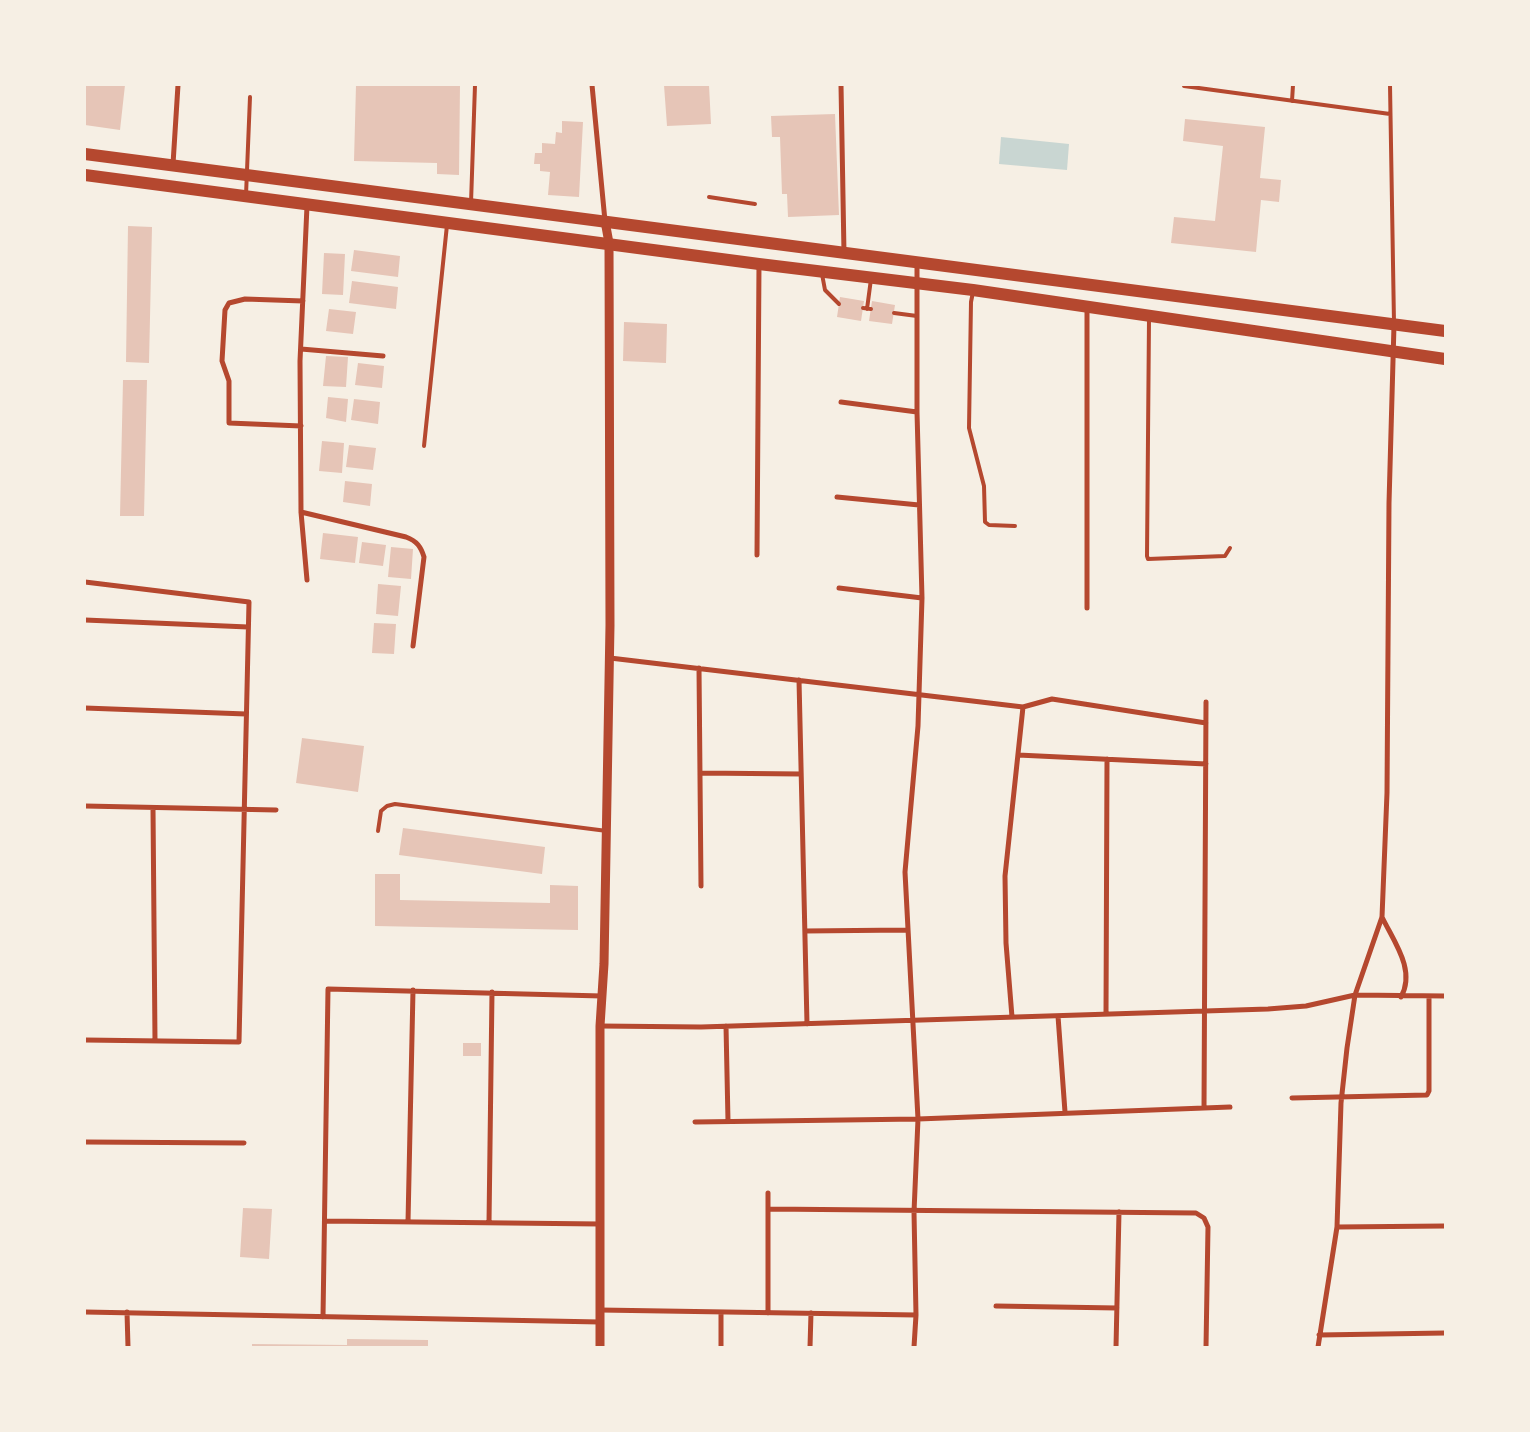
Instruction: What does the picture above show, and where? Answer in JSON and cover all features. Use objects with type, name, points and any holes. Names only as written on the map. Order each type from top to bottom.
[{"type":"main road","points":[[85,154],[605,221],[917,264],[1445,331]]},
{"type":"main road","points":[[85,175],[759,264],[1087,305],[1445,359]]},
{"type":"street","points":[[173,164],[178,85]]},
{"type":"street","points":[[592,85],[605,221],[610,243],[610,658],[607,831],[600,1026],[600,1347]]},
{"type":"street","points":[[841,85],[844,254]]},
{"type":"street","points":[[307,205],[301,349],[301,512],[307,580]]},
{"type":"street","points":[[756,556],[759,264]]},
{"type":"street","points":[[914,1347],[916,1315],[914,1212],[918,1119],[906,930],[905,864],[916,757],[922,598],[917,412],[917,264]]},
{"type":"street","points":[[301,426],[228,423],[229,381],[222,361],[225,310],[229,303],[246,299],[303,301]]},
{"type":"street","points":[[1086,608],[1087,305]]},
{"type":"street","points":[[1318,1347],[1337,1228],[1341,1096],[1355,995],[1382,917],[1387,794],[1392,352],[1394,324]]},
{"type":"street","points":[[301,349],[383,356]]},
{"type":"street","points":[[841,402],[917,412]]},
{"type":"street","points":[[837,497],[919,505]]},
{"type":"street","points":[[301,512],[406,537],[414,540],[421,548],[424,557],[413,646]]},
{"type":"street","points":[[85,582],[249,602],[239,1042],[85,1040]]},
{"type":"street","points":[[839,588],[922,598]]},
{"type":"street","points":[[85,620],[248,627]]},
{"type":"street","points":[[610,658],[1023,707],[1052,699],[1206,723]]},
{"type":"street","points":[[699,668],[702,886]]},
{"type":"street","points":[[799,680],[807,1024]]},
{"type":"street","points":[[1204,1108],[1206,702]]},
{"type":"street","points":[[1012,1017],[1006,943],[1005,876],[1023,707]]},
{"type":"street","points":[[85,708],[246,714]]},
{"type":"street","points":[[1018,755],[1206,764]]},
{"type":"street","points":[[1106,1014],[1107,760]]},
{"type":"street","points":[[700,773],[801,774]]},
{"type":"street","points":[[85,806],[276,810]]},
{"type":"street","points":[[153,808],[155,1041]]},
{"type":"street","points":[[1382,917],[1406,970],[1405,988],[1401,997]]},
{"type":"street","points":[[805,931],[906,930]]},
{"type":"street","points":[[323,1317],[328,989],[602,996]]},
{"type":"street","points":[[408,1222],[413,990]]},
{"type":"street","points":[[489,1223],[492,992]]},
{"type":"street","points":[[600,1026],[807,1024],[1204,1011],[1287,1008],[1355,995],[1445,996]]},
{"type":"street","points":[[1292,1098],[1427,1096],[1430,1091],[1429,996]]},
{"type":"street","points":[[1058,1016],[1065,1112]]},
{"type":"street","points":[[726,1026],[728,1121]]},
{"type":"street","points":[[695,1122],[918,1119],[1230,1107]]},
{"type":"street","points":[[85,1142],[244,1143]]},
{"type":"street","points":[[768,1193],[768,1313]]},
{"type":"street","points":[[768,1209],[914,1212],[1196,1213],[1204,1218],[1208,1227],[1206,1347]]},
{"type":"street","points":[[1116,1347],[1119,1212]]},
{"type":"street","points":[[325,1221],[600,1224]]},
{"type":"street","points":[[1337,1228],[1445,1226]]},
{"type":"street","points":[[996,1306],[1117,1308]]},
{"type":"street","points":[[600,1310],[916,1315]]},
{"type":"street","points":[[85,1312],[600,1322]]},
{"type":"street","points":[[128,1312],[128,1347]]},
{"type":"street","points":[[721,1312],[721,1347]]},
{"type":"street","points":[[810,1347],[811,1313]]},
{"type":"street","points":[[1319,1335],[1445,1333]]},
{"type":"lane","points":[[471,204],[475,85]]},
{"type":"lane","points":[[1292,101],[1293,85]]},
{"type":"lane","points":[[1390,85],[1394,324]]},
{"type":"lane","points":[[1184,86],[1390,114]]},
{"type":"lane","points":[[246,197],[250,97]]},
{"type":"lane","points":[[709,197],[755,204]]},
{"type":"lane","points":[[424,446],[447,222]]},
{"type":"lane","points":[[822,271],[825,290],[839,304]]},
{"type":"lane","points":[[867,309],[871,277]]},
{"type":"lane","points":[[973,290],[971,302],[969,428],[984,486],[985,522],[988,525],[1015,526]]},
{"type":"lane","points":[[894,313],[917,316]]},
{"type":"lane","points":[[1149,314],[1146,556],[1148,559],[1225,556],[1230,548]]},
{"type":"lane","points":[[378,831],[381,811],[395,804],[607,831]]},
{"type":"shaded area","points":[[1001,137],[1069,144],[1067,170],[999,164]]},
{"type":"building","points":[[85,85],[125,85],[120,130],[85,125]]},
{"type":"building","points":[[356,85],[460,85],[459,175],[437,174],[437,163],[354,161]]},
{"type":"building","points":[[664,85],[709,85],[711,124],[667,126]]},
{"type":"building","points":[[835,114],[839,215],[788,217],[787,194],[782,194],[780,137],[772,137],[771,116]]},
{"type":"building","points":[[1185,119],[1265,127],[1260,178],[1281,180],[1279,202],[1261,200],[1256,252],[1171,243],[1174,217],[1215,221],[1223,146],[1183,141]]},
{"type":"building","points":[[562,121],[583,122],[579,197],[548,195],[550,172],[540,171],[540,164],[534,164],[535,153],[542,153],[542,143],[555,144],[556,132],[562,133]]},
{"type":"building","points":[[128,226],[152,227],[149,363],[126,362]]},
{"type":"building","points":[[354,250],[400,256],[398,277],[351,271]]},
{"type":"building","points":[[324,253],[345,254],[343,295],[322,294]]},
{"type":"building","points":[[352,281],[398,287],[396,309],[349,303]]},
{"type":"building","points":[[840,297],[864,301],[861,321],[837,317]]},
{"type":"building","points":[[872,301],[895,305],[892,324],[869,321]]},
{"type":"building","points":[[329,309],[356,312],[353,334],[326,331]]},
{"type":"building","points":[[624,322],[667,324],[666,363],[623,361]]},
{"type":"building","points":[[326,356],[348,357],[346,387],[323,386]]},
{"type":"building","points":[[358,363],[384,366],[382,388],[355,385]]},
{"type":"building","points":[[123,380],[147,380],[144,516],[120,516]]},
{"type":"building","points":[[328,397],[348,399],[346,422],[326,418]]},
{"type":"building","points":[[354,399],[380,402],[378,424],[351,420]]},
{"type":"building","points":[[322,441],[344,443],[342,473],[319,471]]},
{"type":"building","points":[[349,445],[376,448],[373,470],[346,467]]},
{"type":"building","points":[[345,481],[372,484],[370,506],[343,502]]},
{"type":"building","points":[[323,533],[358,537],[355,563],[320,559]]},
{"type":"building","points":[[362,542],[386,545],[383,566],[359,563]]},
{"type":"building","points":[[391,547],[413,549],[411,579],[388,577]]},
{"type":"building","points":[[378,584],[401,586],[398,616],[376,614]]},
{"type":"building","points":[[374,623],[396,624],[394,654],[372,653]]},
{"type":"building","points":[[302,738],[364,746],[358,792],[296,783]]},
{"type":"building","points":[[403,828],[545,847],[542,874],[399,855]]},
{"type":"building","points":[[375,874],[400,874],[400,900],[550,903],[550,885],[578,886],[578,930],[375,926]]},
{"type":"building","points":[[463,1043],[481,1043],[481,1056],[463,1056]]},
{"type":"building","points":[[243,1208],[272,1209],[269,1259],[240,1257]]},
{"type":"building","points":[[347,1339],[428,1340],[428,1347],[252,1347],[252,1344],[347,1345]]}]
